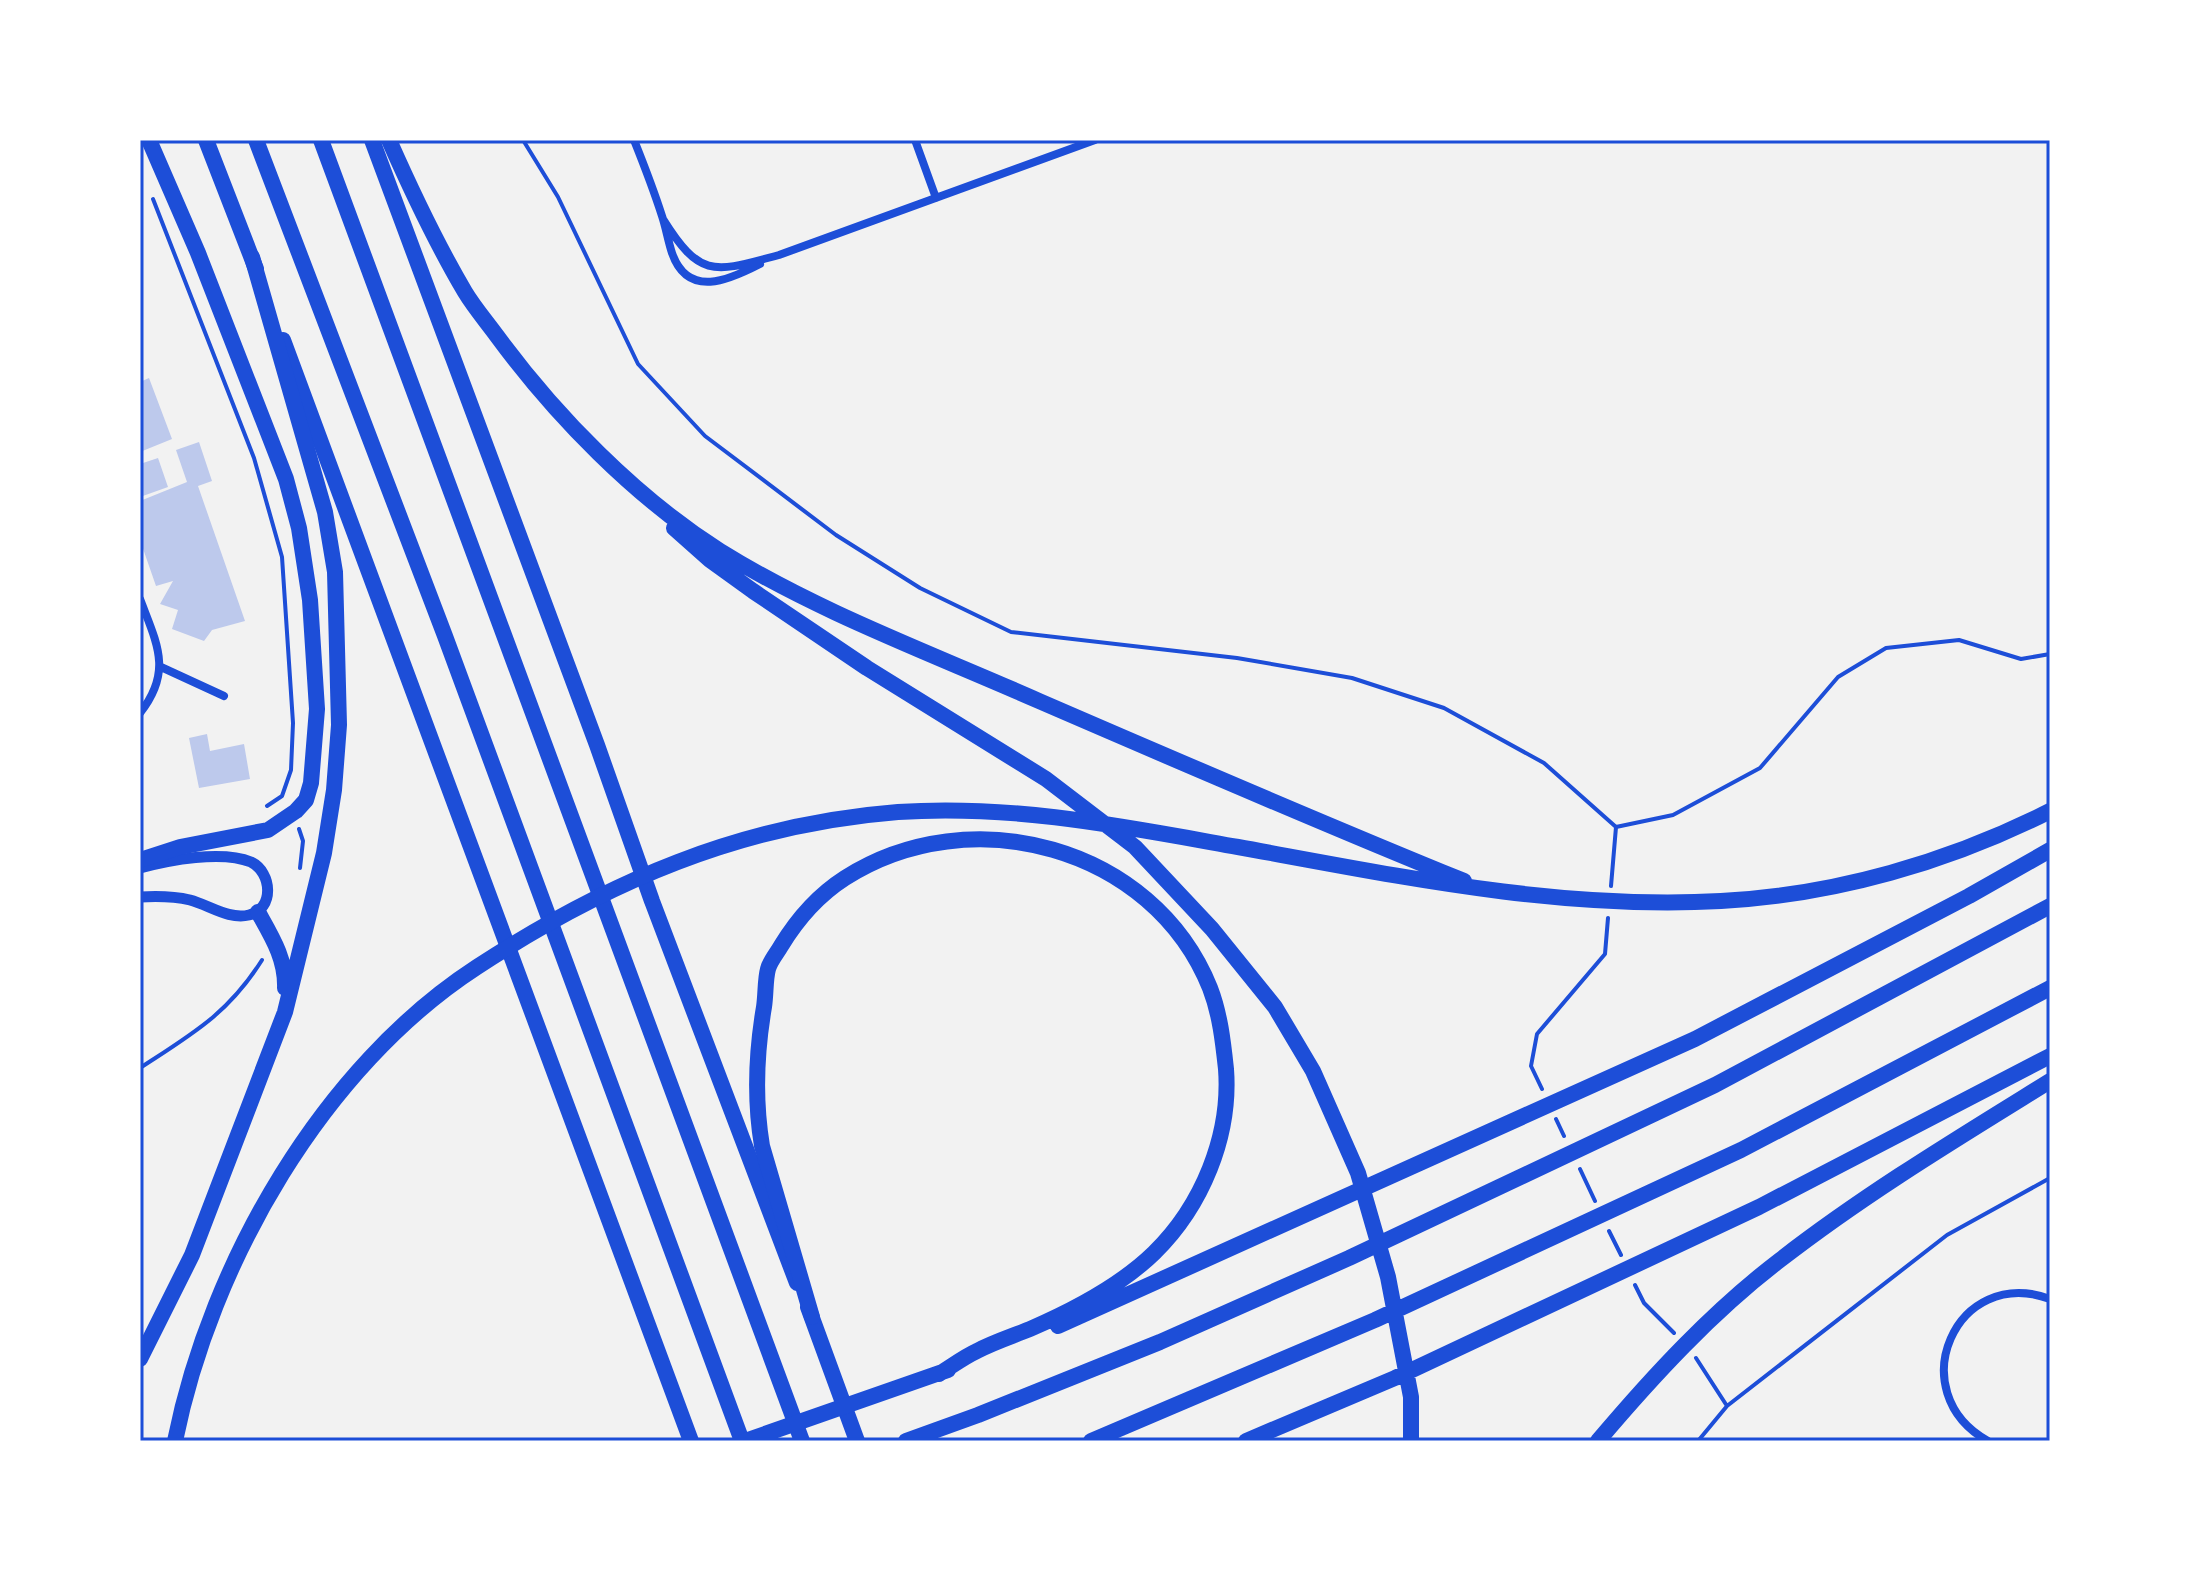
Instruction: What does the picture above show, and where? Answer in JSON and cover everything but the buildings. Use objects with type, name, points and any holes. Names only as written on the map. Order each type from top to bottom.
[{"type":"highway","points":[[140,860],[180,847],[268,830],[291,816],[306,800],[311,783],[317,709],[310,600],[299,528],[286,479],[198,253],[149,140]]},
{"type":"highway","points":[[206,140],[691,1441]]},
{"type":"highway","points":[[256,140],[456,665],[744,1441],[939,1374],[1031,1338],[1695,1039],[1969,896],[2050,850]]},
{"type":"highway","points":[[321,140],[802,1441]]},
{"type":"highway","points":[[372,140],[652,901],[787,1261],[812,1317]]},
{"type":"highway","points":[[389,140],[414,197],[466,294],[550,403],[673,527],[710,560],[753,591],[867,668],[1046,779],[1135,847],[1221,940],[1275,1007],[1313,1071],[1358,1173],[1388,1277],[1411,1397],[1411,1441]]},
{"type":"highway","points":[[140,1359],[192,1255],[285,1012],[324,853],[334,790],[339,725],[335,572],[325,512],[252,257]]},
{"type":"highway","points":[[636,487],[719,550],[802,596],[1297,812],[1487,890]]},
{"type":"highway","points":[[175,1441],[197,1355],[219,1300],[270,1196],[335,1098],[372,1056],[443,989],[526,935],[575,906],[649,872],[710,850],[776,831],[897,812],[971,811],[1097,821],[1487,890],[1643,903],[1722,901],[1783,895],[1856,881],[1945,857],[2050,811]]},
{"type":"highway","points":[[857,1441],[812,1317],[762,1146],[757,1119],[758,1036],[768,968],[809,906],[829,888],[852,874],[897,852],[928,844],[958,839],[1021,842],[1071,854],[1116,877],[1158,909],[1178,934],[1209,985],[1220,1019],[1227,1084],[1225,1117],[1209,1171],[1193,1204],[1155,1252],[1126,1277],[1032,1328],[978,1350],[939,1374]]},
{"type":"highway","points":[[906,1441],[1175,1336],[1349,1258],[1715,1085],[2050,906]]},
{"type":"highway","points":[[258,912],[284,966],[285,1012]]},
{"type":"highway","points":[[1091,1441],[1375,1320],[1741,1150],[2050,988]]},
{"type":"highway","points":[[1246,1441],[1395,1378],[1759,1207],[2050,1056]]},
{"type":"highway","points":[[1598,1441],[1642,1389],[1713,1317],[1778,1261],[1843,1213],[2050,1081]]},
{"type":"street","points":[[634,140],[678,265],[698,280],[723,282],[779,255],[1095,140]]},
{"type":"street","points":[[915,140],[936,198]]},
{"type":"street","points":[[663,219],[687,254],[705,266],[727,268],[779,255]]},
{"type":"street","points":[[140,599],[154,635],[161,667],[155,692],[140,713]]},
{"type":"street","points":[[161,667],[224,696]]},
{"type":"street","points":[[140,868],[194,858],[236,858],[259,868],[266,878],[268,890],[266,902],[258,912],[242,916],[175,897],[140,897]]},
{"type":"street","points":[[1988,1441],[1972,1432],[1955,1412],[1945,1388],[1943,1362],[1950,1337],[1965,1316],[1986,1301],[2010,1293],[2035,1294],[2050,1299]]},
{"type":"path","points":[[523,140],[558,197],[638,364],[705,436],[836,535],[908,580],[1011,632],[1237,658],[1338,676],[1444,708],[1544,763],[1616,827]]},
{"type":"path","points":[[150,193],[254,458],[282,557],[293,723],[291,770],[282,796],[262,810]]},
{"type":"path","points":[[1616,827],[1673,815],[1760,768],[1838,677],[1886,648],[1959,640],[2021,659],[2050,654]]},
{"type":"path","points":[[282,796],[303,841],[300,869]]},
{"type":"path","points":[[1611,891],[1616,827]]},
{"type":"path","points":[[1544,1094],[1531,1066],[1537,1034],[1605,954],[1609,907]]},
{"type":"path","points":[[140,1068],[210,1022],[245,987],[274,942]]},
{"type":"path","points":[[1551,1108],[1564,1136]]},
{"type":"path","points":[[1578,1164],[1597,1206]]},
{"type":"path","points":[[1698,1441],[1727,1406],[1947,1235],[2050,1178]]},
{"type":"path","points":[[1604,1220],[1624,1262]]},
{"type":"path","points":[[1631,1276],[1644,1303],[1678,1338]]},
{"type":"path","points":[[1687,1348],[1704,1368],[1727,1406]]}]
